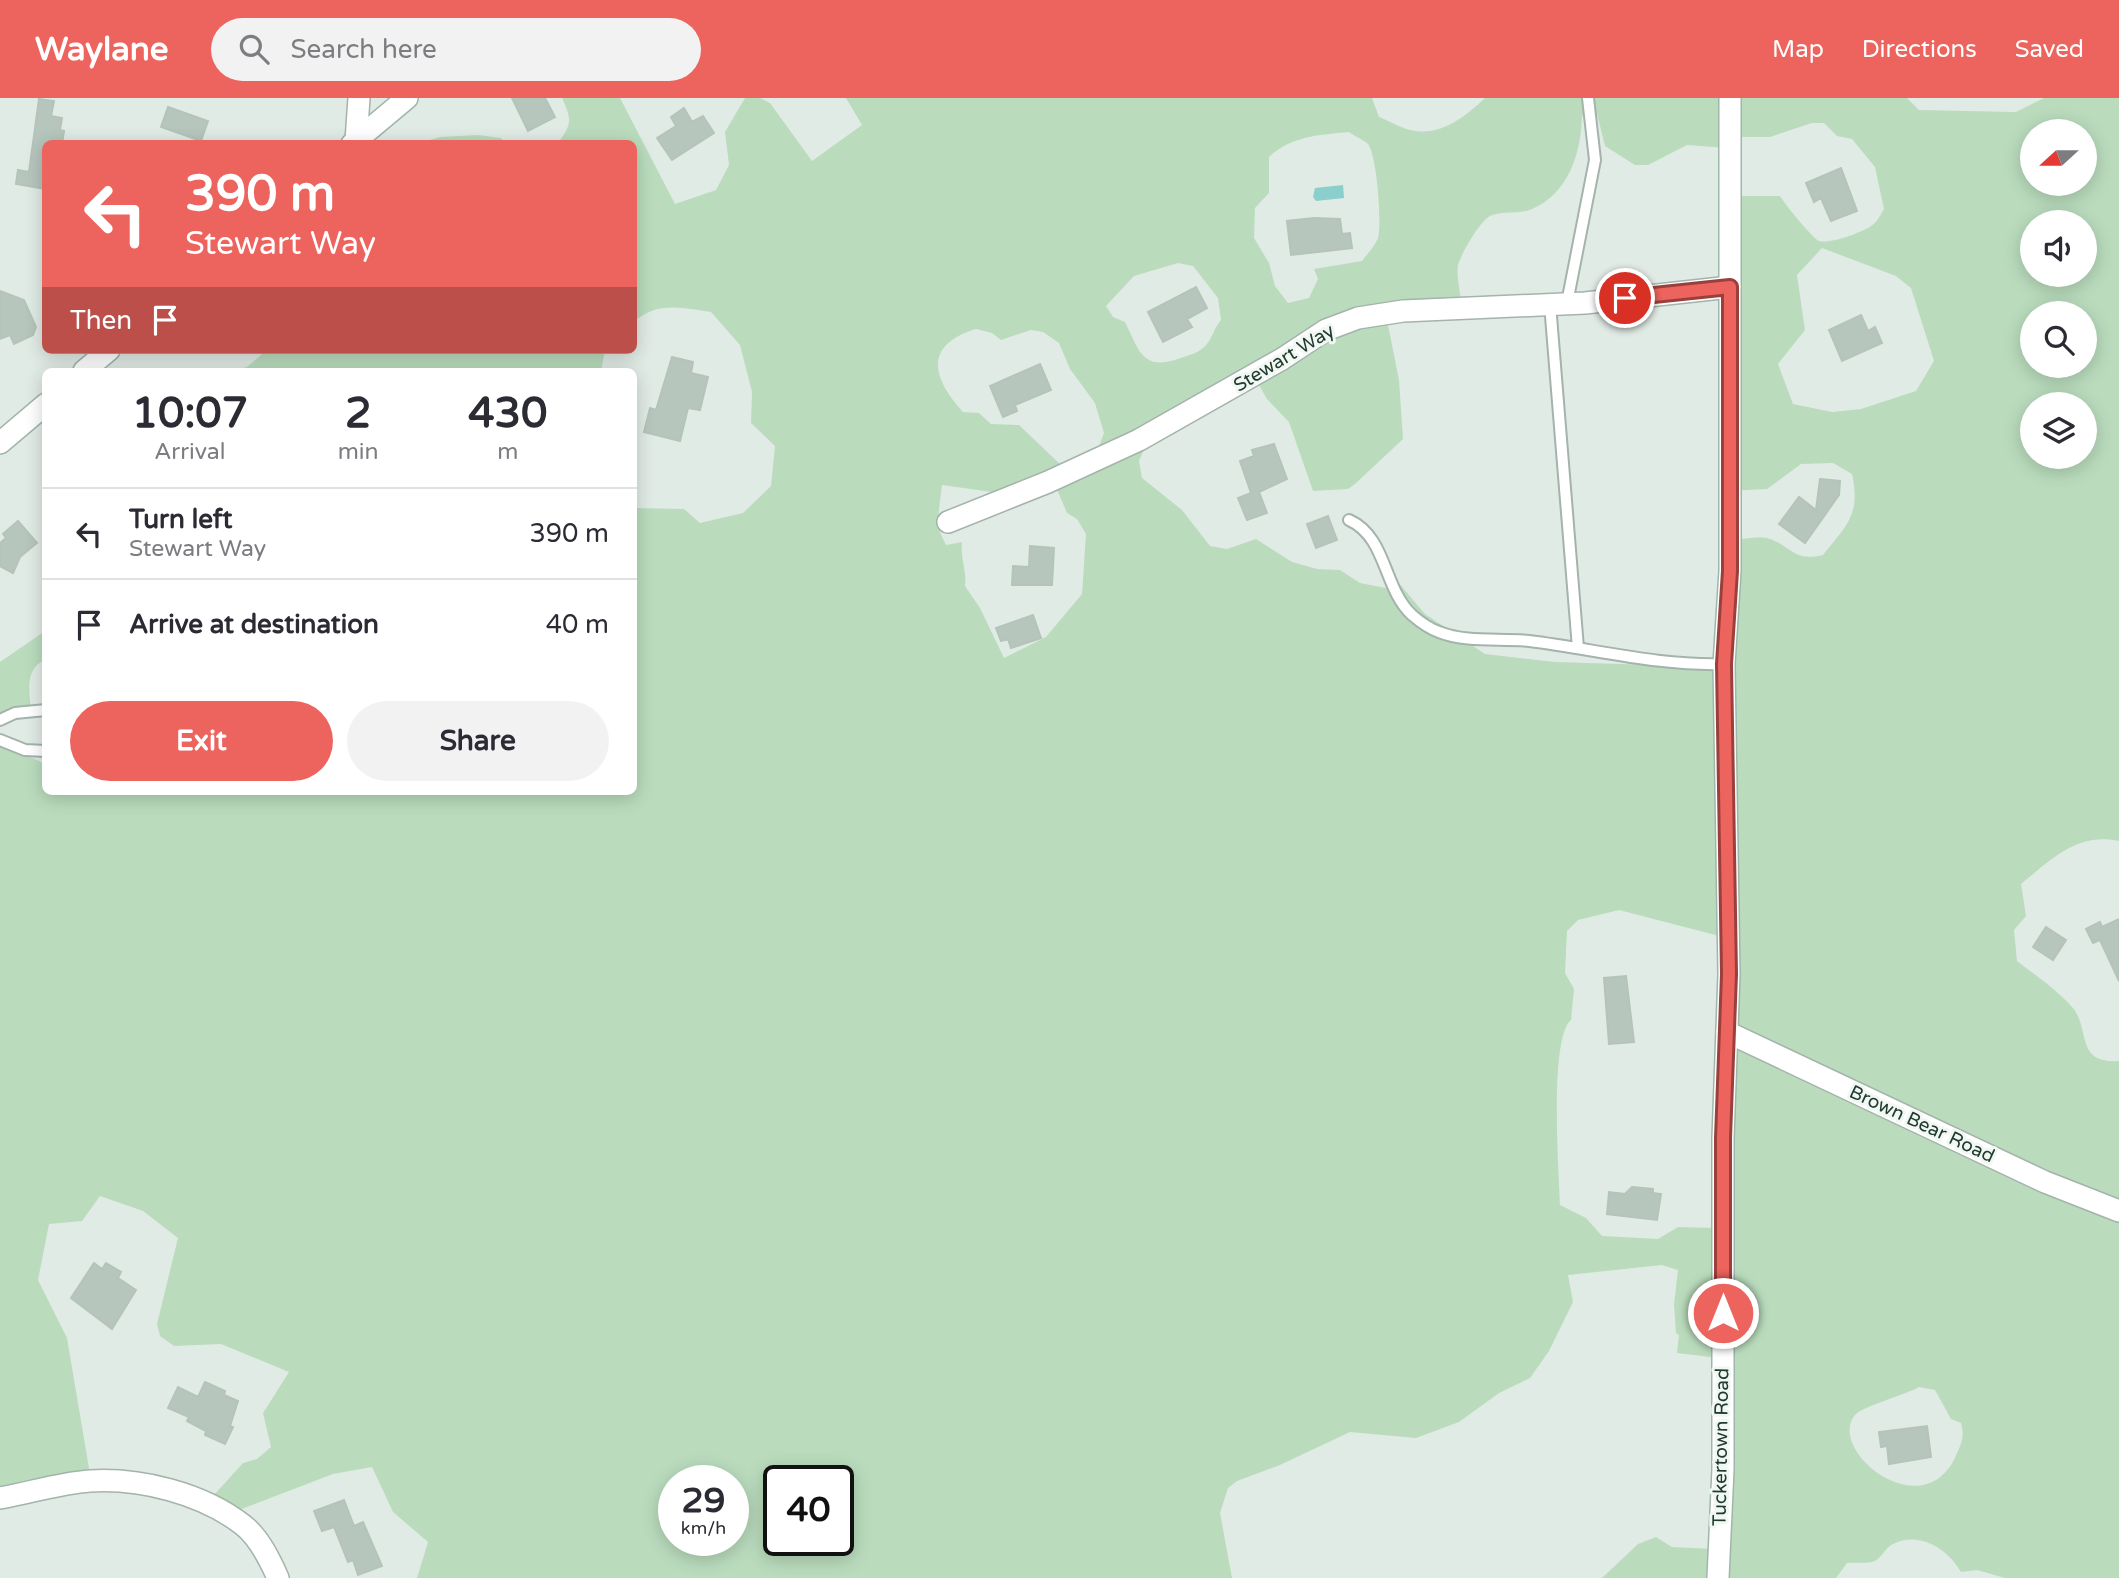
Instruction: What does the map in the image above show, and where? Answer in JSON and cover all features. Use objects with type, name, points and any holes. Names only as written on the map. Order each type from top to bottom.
[{"type":"street","points":[[354,140],[359,98]]},
{"type":"street","points":[[356,140],[407,98]]},
{"type":"street","name":"Tuckertown Road","points":[[1718,1578],[1723,1469],[1723,1138],[1727,1032],[1724,664],[1730,571],[1730,98]]},
{"type":"street","name":"Stewart Way","points":[[948,522],[1048,482],[1139,439],[1223,394],[1326,330],[1358,318],[1403,312],[1558,304],[1730,287]]},
{"type":"street","points":[[88,368],[104,354]]},
{"type":"street","points":[[0,443],[42,407]]},
{"type":"street","name":"Brown Bear Road","points":[[1727,1032],[2045,1182],[2119,1211]]},
{"type":"street","points":[[0,1498],[89,1481],[143,1483],[199,1500],[244,1525],[268,1556],[278,1578]]},
{"type":"lane","points":[[1578,648],[1559,456],[1558,304],[1595,160],[1588,98]]},
{"type":"lane","points":[[1349,520],[1363,527],[1373,540],[1399,602],[1413,617],[1438,632],[1464,638],[1525,641],[1578,648],[1649,662],[1724,664]]},
{"type":"lane","points":[[0,720],[15,713],[42,710]]},
{"type":"lane","points":[[0,740],[25,750],[42,751]]},
{"type":"green space","points":[[562,98],[620,98],[675,204],[716,190],[729,165],[725,132],[745,98],[760,98],[770,103],[812,161],[862,125],[846,98],[1372,98],[1379,117],[1407,129],[1426,131],[1436,130],[1454,122],[1485,98],[1907,98],[1919,110],[2016,112],[2044,98],[2119,98],[2119,841],[2090,840],[2078,844],[2055,857],[2021,884],[2026,916],[2014,930],[2017,961],[2072,1007],[2078,1015],[2089,1051],[2095,1057],[2119,1061],[2119,1578],[2005,1578],[1977,1570],[1961,1572],[1940,1549],[1931,1544],[1911,1540],[1891,1545],[1875,1561],[1847,1563],[1836,1578],[1602,1578],[1638,1544],[1656,1537],[1672,1547],[1715,1549],[1719,1358],[1677,1353],[1679,1335],[1676,1333],[1674,1305],[1678,1270],[1662,1265],[1568,1275],[1573,1302],[1549,1351],[1530,1378],[1499,1393],[1459,1422],[1416,1438],[1350,1432],[1280,1465],[1237,1481],[1228,1488],[1220,1513],[1232,1578],[417,1578],[428,1542],[393,1512],[372,1467],[333,1474],[234,1512],[214,1495],[243,1463],[257,1459],[271,1447],[263,1413],[289,1372],[221,1344],[174,1346],[160,1336],[157,1324],[178,1238],[143,1211],[100,1196],[82,1221],[49,1224],[38,1280],[67,1338],[92,1486],[0,1503],[0,746],[42,762],[42,795],[637,795],[637,508],[684,509],[700,523],[743,513],[771,486],[775,446],[751,423],[752,392],[740,345],[711,312],[670,308],[652,311],[637,320],[637,140],[560,140],[569,122]],"holes":[[[1590,110],[1597,114],[1605,146],[1635,165],[1648,165],[1687,145],[1727,148],[1731,137],[1770,137],[1812,123],[1824,123],[1837,136],[1852,139],[1875,167],[1884,209],[1880,216],[1866,229],[1830,241],[1816,239],[1780,196],[1728,196],[1728,491],[1767,489],[1801,464],[1833,463],[1852,474],[1855,499],[1845,527],[1823,555],[1805,557],[1766,538],[1729,540],[1721,667],[1555,662],[1485,654],[1425,614],[1397,581],[1386,588],[1360,583],[1340,570],[1317,569],[1292,562],[1256,539],[1227,549],[1210,546],[1182,510],[1142,478],[1139,461],[1146,445],[1255,378],[1267,399],[1289,422],[1313,491],[1348,489],[1355,484],[1403,439],[1399,380],[1386,315],[1462,308],[1458,265],[1476,231],[1490,216],[1527,211],[1545,202],[1555,193],[1564,182],[1575,157],[1582,116]],[[1349,132],[1368,144],[1374,161],[1378,190],[1378,238],[1362,261],[1314,269],[1318,279],[1309,298],[1288,303],[1275,286],[1269,263],[1254,238],[1255,208],[1269,193],[1269,157],[1296,141],[1327,134]],[[1822,248],[1896,276],[1911,288],[1934,361],[1916,391],[1861,409],[1832,412],[1793,404],[1778,364],[1805,330],[1797,275]],[[1178,263],[1193,266],[1218,298],[1221,320],[1201,350],[1166,362],[1156,362],[1143,356],[1125,322],[1113,317],[1106,306],[1134,276]],[[976,329],[992,333],[1001,340],[1031,330],[1043,332],[1059,343],[1070,369],[1095,403],[1104,433],[1096,454],[1062,466],[1019,425],[991,424],[979,413],[963,412],[944,387],[938,363],[941,353],[959,336]],[[1053,480],[1067,513],[1077,519],[1086,534],[1082,594],[1046,637],[1004,658],[980,608],[965,586],[962,542],[946,545],[937,526],[942,485],[1013,495]],[[1619,910],[1723,937],[1716,1228],[1678,1227],[1658,1239],[1602,1236],[1586,1218],[1560,1205],[1558,1078],[1560,1052],[1564,1032],[1571,1020],[1574,989],[1565,973],[1567,931],[1578,920]],[[1919,1387],[1935,1390],[1951,1419],[1961,1423],[1962,1437],[1955,1458],[1940,1477],[1921,1485],[1901,1484],[1881,1476],[1865,1462],[1854,1446],[1850,1430],[1855,1415]]]},
{"type":"green space","points":[[478,135],[503,140],[430,140]]},
{"type":"green space","points":[[262,354],[604,354],[602,368],[244,368]]},
{"type":"green space","points":[[42,633],[42,662],[34,669],[30,681],[31,710],[0,719],[0,662]]},
{"type":"water","points":[[1343,185],[1344,198],[1316,201],[1313,197],[1315,188]]},
{"type":"building","points":[[512,98],[545,98],[555,117],[528,131]]},
{"type":"building","points":[[39,99],[54,101],[51,116],[62,118],[60,130],[64,131],[63,140],[42,140],[42,188],[16,184],[18,170],[29,172]]},
{"type":"building","points":[[168,107],[208,121],[201,140],[161,127]]},
{"type":"building","points":[[684,108],[692,122],[703,116],[714,133],[672,160],[657,138],[676,126],[671,117]]},
{"type":"building","points":[[1841,168],[1857,211],[1831,221],[1821,198],[1814,202],[1806,183]]},
{"type":"building","points":[[1340,219],[1342,234],[1350,233],[1352,248],[1291,255],[1287,221]]},
{"type":"building","points":[[1196,287],[1207,308],[1187,319],[1192,327],[1163,342],[1148,312]]},
{"type":"building","points":[[0,291],[24,300],[36,327],[33,335],[14,344],[10,335],[0,339]]},
{"type":"building","points":[[1861,315],[1868,331],[1875,327],[1882,343],[1842,361],[1829,330]]},
{"type":"building","points":[[672,357],[693,362],[691,373],[708,377],[700,410],[688,408],[680,441],[644,432],[650,408],[656,410]]},
{"type":"building","points":[[1040,364],[1051,390],[1015,405],[1017,411],[1003,417],[990,386]]},
{"type":"building","points":[[1274,444],[1287,479],[1259,492],[1267,513],[1247,520],[1238,498],[1251,493],[1240,461],[1254,456],[1252,450]]},
{"type":"building","points":[[1820,479],[1840,481],[1839,495],[1805,543],[1779,524],[1799,497],[1816,510]]},
{"type":"building","points":[[1328,516],[1337,540],[1316,548],[1307,524]]},
{"type":"building","points":[[18,521],[37,543],[20,557],[13,573],[0,566],[0,543],[6,538],[3,534]]},
{"type":"building","points":[[1030,546],[1054,548],[1052,585],[1012,585],[1013,566],[1029,567]]},
{"type":"building","points":[[1033,615],[1041,638],[1011,648],[1008,639],[1001,641],[996,628]]},
{"type":"building","points":[[2119,919],[2119,981],[2100,940],[2093,943],[2086,929],[2100,922],[2102,927]]},
{"type":"building","points":[[2046,927],[2066,940],[2053,960],[2033,947]]},
{"type":"building","points":[[1626,976],[1634,1042],[1609,1044],[1604,978]]},
{"type":"building","points":[[1632,1187],[1653,1189],[1653,1193],[1661,1194],[1657,1220],[1607,1214],[1609,1192],[1625,1194]]},
{"type":"building","points":[[94,1263],[102,1269],[106,1263],[121,1272],[118,1278],[136,1290],[112,1329],[71,1298]]},
{"type":"building","points":[[205,1382],[225,1391],[224,1395],[238,1401],[230,1426],[233,1427],[225,1444],[205,1435],[206,1431],[187,1421],[189,1417],[168,1408],[178,1387],[198,1397]]},
{"type":"building","points":[[1927,1426],[1931,1457],[1889,1464],[1887,1446],[1881,1447],[1879,1432]]},
{"type":"building","points":[[344,1500],[354,1526],[363,1522],[382,1566],[358,1575],[353,1560],[348,1562],[334,1527],[322,1531],[314,1511]]},
{"type":"route","points":[[1625,298],[1730,287],[1730,571],[1724,664],[1729,974],[1723,1138],[1723,1313]]}]
